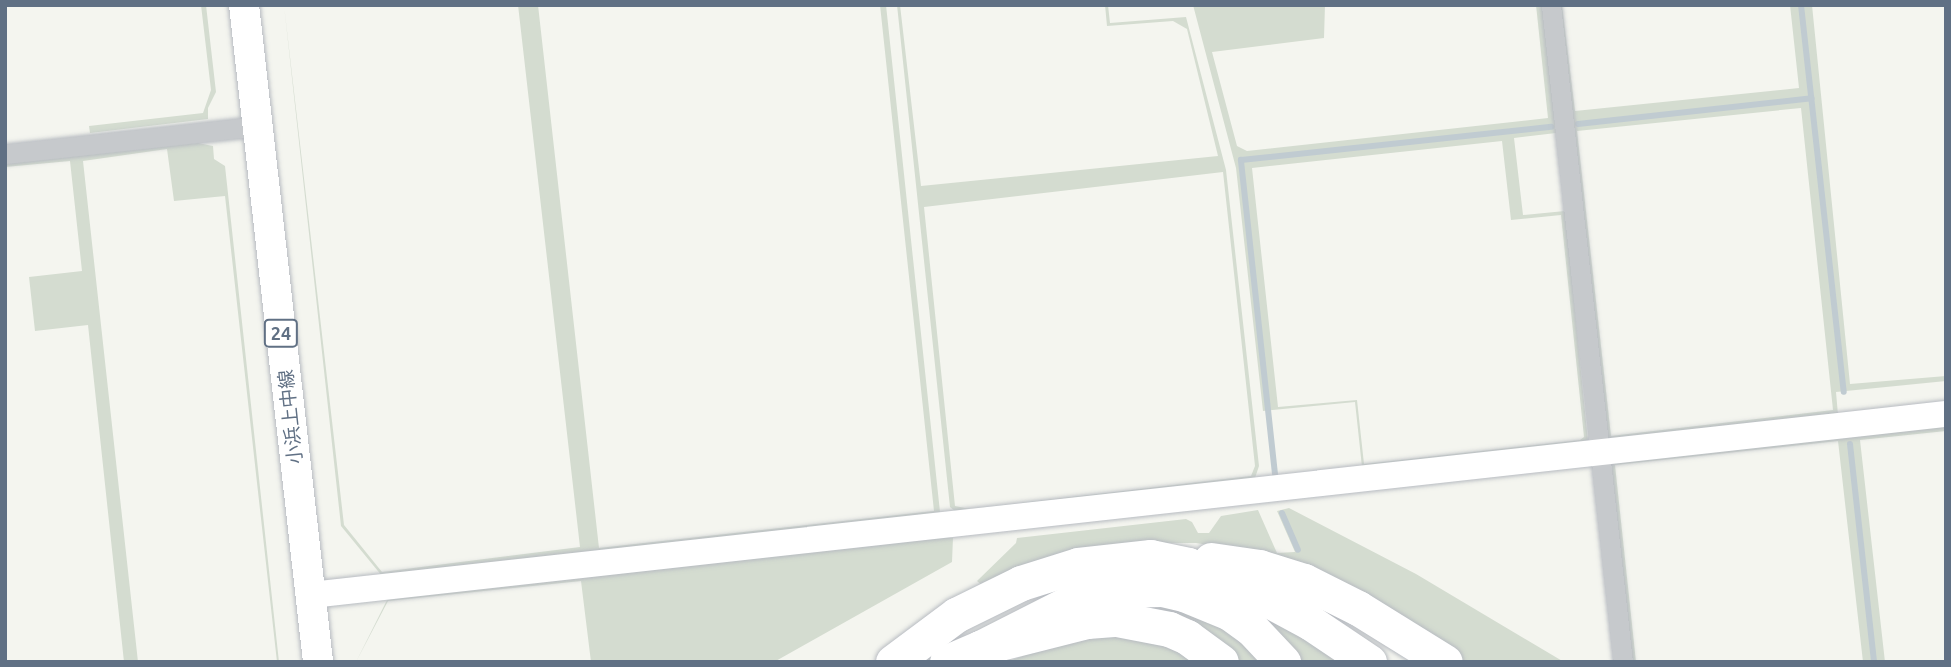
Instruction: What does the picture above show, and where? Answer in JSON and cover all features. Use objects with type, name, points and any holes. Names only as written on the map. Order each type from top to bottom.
[{"type":"highway","points":[[893,662],[956,615],[1021,583],[1078,565],[1152,556],[1235,562],[1293,578],[1358,608],[1445,662]]},
{"type":"highway","points":[[1152,556],[1188,565],[1252,591],[1311,623],[1369,662]]},
{"type":"highway","points":[[947,662],[981,648],[1079,598],[1116,590],[1161,589],[1184,594],[1230,613],[1251,628],[1283,662]]},
{"type":"highway","points":[[981,648],[1087,621],[1117,619],[1169,629],[1187,637],[1221,662]]},
{"type":"main road","name":"小浜上中線","points":[[244,5],[318,662]]},
{"type":"street","points":[[1551,5],[1623,662]]},
{"type":"street","points":[[5,154],[258,126]]},
{"type":"street","points":[[310,595],[1946,414]]},
{"type":"shaded area","points":[[201,5],[206,5],[216,92],[208,108],[208,119],[90,133],[89,126],[203,113],[211,90]]},
{"type":"shaded area","points":[[284,5],[344,525],[382,572],[580,547],[518,5],[538,5],[599,548],[934,511],[880,5],[886,5],[940,512],[936,516],[382,576],[341,526]]},
{"type":"shaded area","points":[[897,5],[900,5],[921,186],[1218,156],[1187,29],[1173,21],[1107,26],[1105,5],[1108,5],[1110,23],[1186,17],[1226,170],[1259,466],[1254,481],[955,511],[950,507]],"holes":[[[1223,172],[1255,466],[1251,476],[970,509],[955,506],[924,207]]]},
{"type":"shaded area","points":[[1193,5],[1325,5],[1324,38],[1212,52],[1237,146],[1247,151],[1548,118],[1536,5],[1542,5],[1556,133],[1514,138],[1523,215],[1565,211],[1588,442],[1362,467],[1355,402],[1263,411],[1236,168]],"holes":[[[1502,141],[1511,220],[1561,215],[1584,437],[1580,440],[1364,464],[1357,400],[1278,407],[1252,168]]]},
{"type":"shaded area","points":[[1558,5],[1562,5],[1575,111],[1799,88],[1790,5],[1812,5],[1850,384],[1946,376],[1946,381],[1836,392],[1838,415],[1608,440]],"holes":[[[1801,108],[1833,410],[1611,436],[1577,131]]]},
{"type":"shaded area","points":[[198,143],[213,146],[214,159],[225,166],[279,662],[225,196],[174,201],[167,149],[83,161],[138,662],[124,662],[88,325],[35,331],[29,277],[82,271],[70,161],[5,167],[5,164]]},
{"type":"shaded area","points":[[1946,424],[1946,431],[1860,440],[1885,662],[1863,662],[1838,441],[1615,465],[1636,662],[1631,662],[1610,461]]},
{"type":"shaded area","points":[[1289,508],[1416,574],[1564,662],[1465,662],[1427,637],[1229,548],[1196,543],[1161,543],[983,586],[977,581],[1016,543],[1017,538],[1186,519],[1192,522],[1198,533],[1209,533],[1221,516],[1258,510],[1277,553],[1295,552],[1277,511]]},
{"type":"shaded area","points":[[943,536],[953,538],[952,562],[774,662],[591,662],[581,581],[388,601],[356,662],[388,598]]},
{"type":"shaded area","points":[[1229,593],[1350,662],[1296,662]]},
{"type":"shaded area","points":[[1127,600],[1211,616],[1268,662],[1236,662]]},
{"type":"shaded area","points":[[1137,633],[1201,662],[1007,662],[1067,639]]},
{"type":"waterway","points":[[1801,5],[1844,392]]},
{"type":"waterway","points":[[1578,124],[1812,98]]},
{"type":"waterway","points":[[1275,474],[1241,160],[1551,127]]},
{"type":"waterway","points":[[1850,444],[1874,662]]},
{"type":"waterway","points":[[1282,513],[1298,550]]}]
